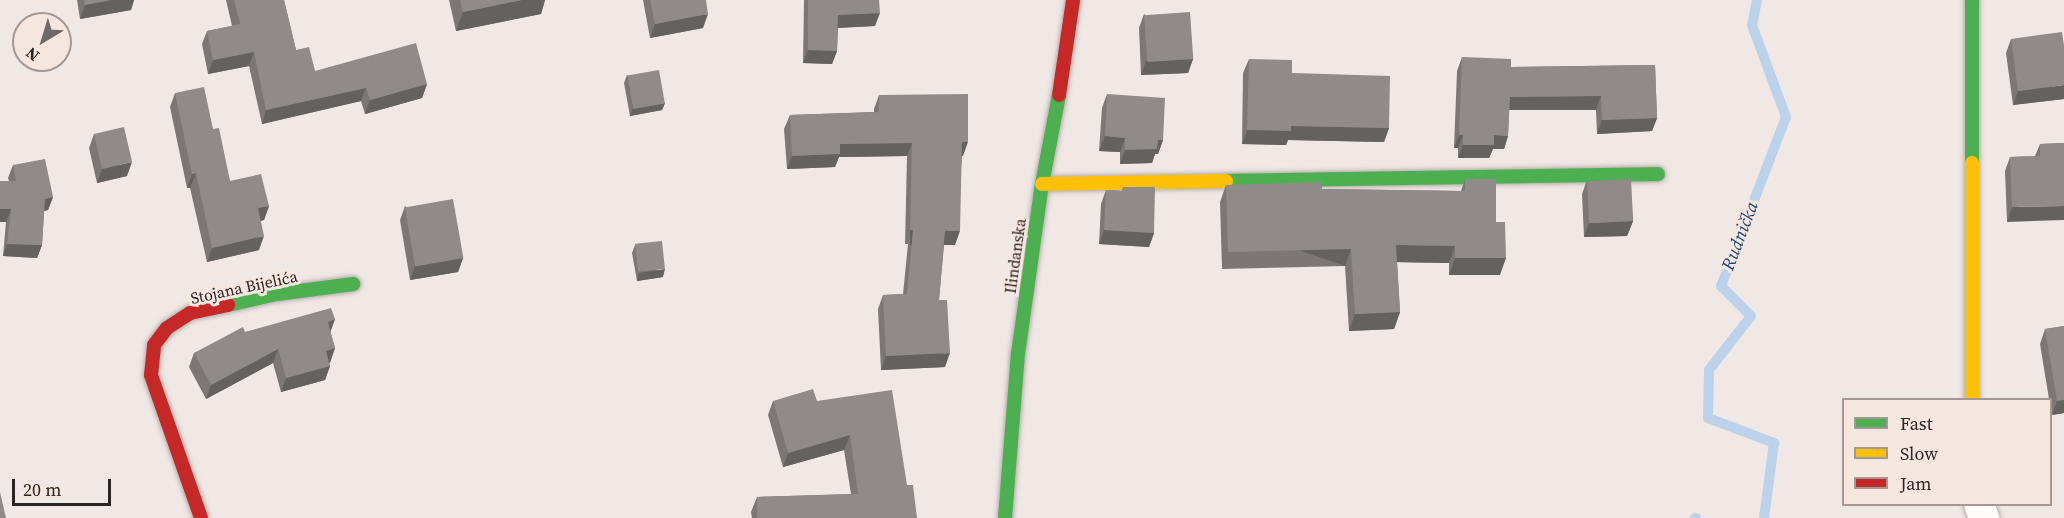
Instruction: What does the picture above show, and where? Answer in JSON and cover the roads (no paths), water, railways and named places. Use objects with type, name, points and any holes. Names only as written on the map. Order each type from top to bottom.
[{"type":"street","name":"Ilindanska","points":[[1005,518],[1018,354],[1042,184],[1058,101],[1073,0]]},
{"type":"street","points":[[1972,0],[1972,398]]},
{"type":"street","points":[[1042,184],[1658,174]]},
{"type":"street","name":"Stojana Bijelića","points":[[201,518],[151,375],[154,345],[167,328],[190,313],[277,294],[353,284]]},
{"type":"waterway","name":"Rudnička","points":[[1757,0],[1752,25],[1786,117],[1721,286],[1751,316],[1709,370],[1708,418],[1774,443],[1764,518]]}]
